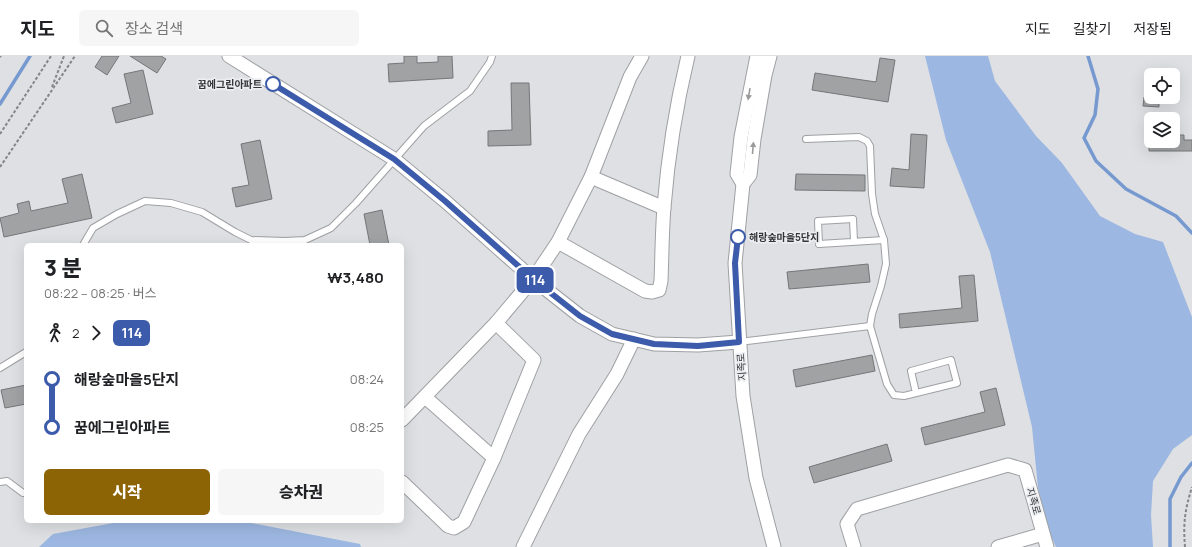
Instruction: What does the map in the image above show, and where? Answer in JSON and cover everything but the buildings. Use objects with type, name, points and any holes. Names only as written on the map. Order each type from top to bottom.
[{"type":"street","points":[[229,56],[394,159],[445,201],[533,279],[580,316],[612,334],[654,344],[698,346],[739,342]]},
{"type":"street","points":[[404,418],[496,323],[533,279],[558,242],[591,177],[630,77],[642,56]]},
{"type":"street","points":[[558,242],[644,291],[652,292],[660,290],[662,281],[664,208],[670,150],[678,101],[688,56]]},
{"type":"street","name":"지족로","points":[[743,184],[737,174],[741,137],[757,56]]},
{"type":"street","name":"지족로","points":[[770,56],[765,75],[754,139],[750,175],[743,184],[735,263],[742,396],[756,478],[774,547]]},
{"type":"street","points":[[591,177],[664,208]]},
{"type":"street","points":[[404,484],[448,526],[454,528],[464,522],[494,458],[534,360],[496,323]]},
{"type":"street","points":[[522,547],[579,434],[617,374],[634,339]]},
{"type":"street","points":[[425,397],[494,458]]},
{"type":"street","name":"지족로","points":[[854,547],[847,524],[857,509],[1008,465],[1025,470],[1047,547]]},
{"type":"street","points":[[998,547],[1043,534]]},
{"type":"lane","points":[[84,243],[93,228],[117,214],[145,201],[171,203],[202,212],[251,240],[305,240],[331,228],[356,203],[424,126],[470,91],[490,62],[492,56]]},
{"type":"lane","points":[[806,139],[859,137],[867,140],[870,146],[872,194],[875,214],[884,240],[886,264],[881,286],[873,308],[870,326],[887,384],[894,395],[904,396],[957,383],[951,360],[911,371],[916,393]]},
{"type":"lane","points":[[854,242],[853,219],[818,221],[819,244],[854,242],[884,240]]},
{"type":"lane","points":[[739,342],[870,326]]},
{"type":"lane","points":[[0,368],[24,353]]},
{"type":"lane","points":[[0,482],[7,481],[24,493]]},
{"type":"path","points":[[0,134],[51,56]]},
{"type":"path","points":[[50,92],[64,56]]},
{"type":"path","points":[[0,167],[75,56]]},
{"type":"path","points":[[1185,547],[1183,526],[1186,504],[1192,487]]},
{"type":"shaded area","points":[[925,56],[988,56],[995,81],[1036,136],[1062,163],[1100,216],[1135,234],[1163,242],[1192,317],[1192,435],[1173,449],[1153,481],[1151,515],[1153,547],[1056,547],[1050,534],[1038,488],[1032,427],[990,252],[946,140]]},
{"type":"shaded area","points":[[113,523],[251,523],[360,544],[361,547],[39,547],[53,534]]},
{"type":"waterway","points":[[0,104],[30,56]]},
{"type":"waterway","points":[[1088,56],[1098,89],[1095,115],[1084,138],[1096,161],[1126,189],[1176,216],[1192,233]]},
{"type":"waterway","points":[[1170,547],[1170,499],[1181,477],[1192,463]]},
{"type":"bus line","name":"114","points":[[273,84],[394,159],[445,201],[533,279],[580,316],[612,334],[654,344],[698,346],[739,342],[735,263],[738,237]]},
{"type":"place","name":"꿈에그린아파트","points":[[273,84]]},
{"type":"place","name":"해랑숲마을5단지","points":[[738,237]]}]
